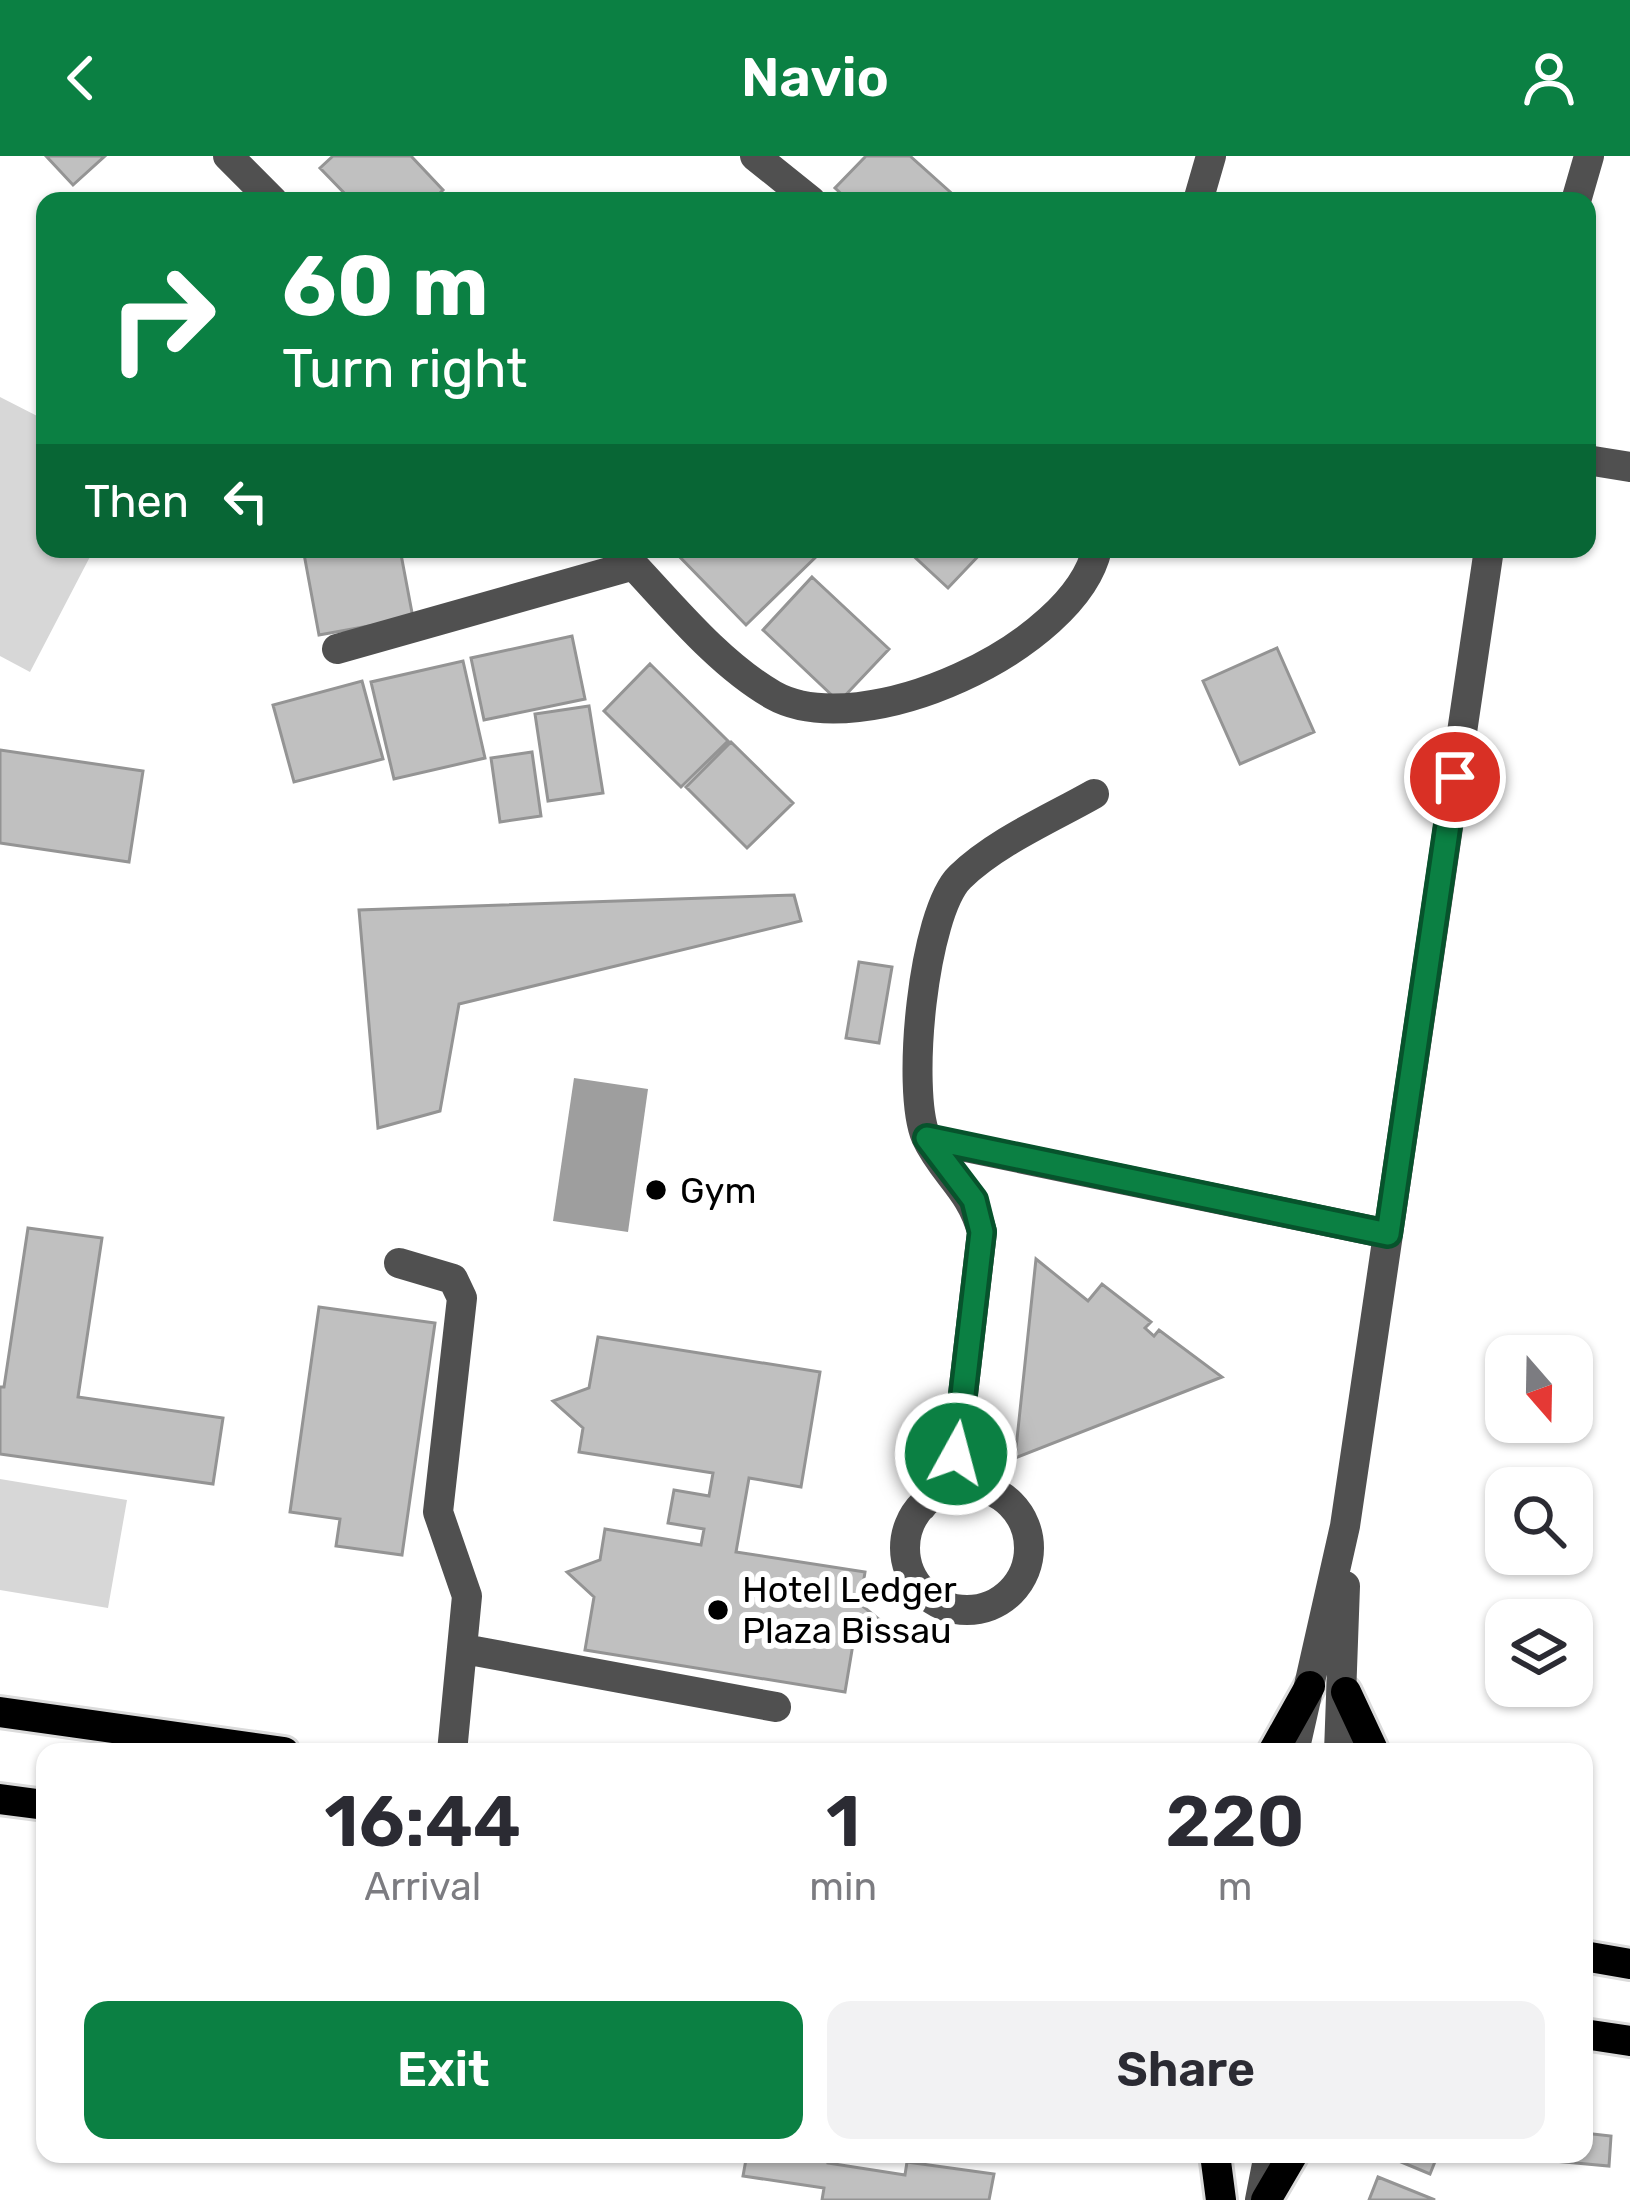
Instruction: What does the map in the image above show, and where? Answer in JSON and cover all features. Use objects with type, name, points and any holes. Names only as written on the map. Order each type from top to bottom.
[{"type":"main road","points":[[1278,1743],[1310,1686]]},
{"type":"main road","points":[[1346,1692],[1370,1743]]},
{"type":"main road","points":[[0,1712],[220,1743]]},
{"type":"main road","points":[[0,1799],[36,1804]]},
{"type":"main road","points":[[1593,1958],[1630,1964]]},
{"type":"main road","points":[[1593,2035],[1630,2041]]},
{"type":"main road","points":[[1216,2163],[1222,2200]]},
{"type":"main road","points":[[1263,2200],[1287,2163]]},
{"type":"street","points":[[228,156],[263,192]]},
{"type":"street","points":[[754,156],[800,192]]},
{"type":"street","points":[[1201,192],[1211,156]]},
{"type":"street","points":[[1579,192],[1589,156]]},
{"type":"street","points":[[1596,461],[1630,467]]},
{"type":"street","points":[[338,649],[623,558]]},
{"type":"street","points":[[627,558],[715,646],[774,696],[827,710],[864,707],[979,669],[1052,622],[1078,592],[1093,558]]},
{"type":"street","points":[[1296,1743],[1345,1526],[1488,558]]},
{"type":"street","points":[[922,1506],[951,1488],[976,1486],[1003,1497],[1028,1532],[1026,1570],[1015,1588],[974,1610],[942,1605],[918,1587],[905,1556],[910,1524],[956,1454],[982,1232],[974,1200],[927,1138],[914,1065],[938,915],[957,879],[1094,794]]},
{"type":"street","points":[[927,1138],[1388,1234]]},
{"type":"street","points":[[400,1263],[453,1279],[462,1298],[439,1513],[467,1596],[453,1743]]},
{"type":"street","points":[[1341,1743],[1346,1692],[1345,1526]]},
{"type":"street","points":[[464,1649],[776,1707]]},
{"type":"street","points":[[1222,2200],[1229,2163]]},
{"type":"street","points":[[1263,2200],[1268,2163]]},
{"type":"shaded area","points":[[0,397],[36,415],[36,558],[89,558],[30,672],[0,656]]},
{"type":"shaded area","points":[[574,1078],[648,1089],[628,1232],[553,1221]]},
{"type":"shaded area","points":[[0,1479],[127,1500],[108,1608],[0,1590]]},
{"type":"building","points":[[46,156],[105,156],[73,185]]},
{"type":"building","points":[[333,156],[411,156],[443,190],[343,192],[320,168]]},
{"type":"building","points":[[866,156],[910,156],[950,192],[839,192],[835,188]]},
{"type":"building","points":[[305,558],[402,558],[413,618],[319,635]]},
{"type":"building","points":[[681,558],[815,558],[746,625]]},
{"type":"building","points":[[916,558],[976,558],[948,588]]},
{"type":"building","points":[[812,577],[889,649],[839,702],[763,630]]},
{"type":"building","points":[[572,636],[585,699],[484,720],[471,658]]},
{"type":"building","points":[[1277,648],[1314,732],[1240,764],[1203,681]]},
{"type":"building","points":[[463,661],[485,758],[394,779],[371,682]]},
{"type":"building","points":[[650,664],[728,741],[681,787],[604,711]]},
{"type":"building","points":[[362,681],[383,759],[294,782],[273,705]]},
{"type":"building","points":[[589,706],[603,793],[548,801],[535,714]]},
{"type":"building","points":[[731,742],[793,803],[747,848],[686,787]]},
{"type":"building","points":[[0,750],[143,771],[129,862],[0,843]]},
{"type":"building","points":[[532,752],[541,816],[500,822],[491,758]]},
{"type":"building","points":[[794,895],[801,921],[459,1004],[440,1111],[378,1128],[359,910]]},
{"type":"building","points":[[859,962],[892,967],[879,1043],[846,1038]]},
{"type":"building","points":[[28,1228],[102,1238],[78,1397],[223,1418],[213,1484],[0,1454],[0,1387],[4,1387]]},
{"type":"building","points":[[1036,1259],[1088,1301],[1102,1284],[1151,1322],[1145,1328],[1154,1336],[1159,1330],[1222,1377],[1015,1458]]},
{"type":"building","points":[[319,1307],[435,1323],[402,1555],[336,1546],[340,1519],[290,1512]]},
{"type":"building","points":[[598,1337],[820,1372],[801,1487],[749,1478],[736,1552],[865,1572],[860,1604],[886,1625],[854,1638],[845,1692],[585,1650],[594,1597],[567,1572],[600,1560],[605,1529],[701,1545],[704,1529],[668,1523],[674,1490],[709,1496],[713,1473],[579,1452],[583,1428],[553,1401],[589,1388]]},
{"type":"building","points":[[1593,2134],[1611,2136],[1609,2166],[1576,2163],[1593,2163]]},
{"type":"building","points":[[745,2163],[828,2163],[905,2175],[907,2163],[914,2163],[994,2174],[989,2200],[822,2200],[824,2188],[743,2176]]},
{"type":"building","points":[[1404,2163],[1434,2163],[1430,2174]]},
{"type":"building","points":[[1378,2177],[1435,2200],[1369,2200]]},
{"type":"place","name":"Gym","points":[[656,1190]]},
{"type":"place","name":"Hotel Ledger Plaza Bissau","points":[[718,1610]]},
{"type":"route","points":[[956,1454],[982,1232],[974,1200],[927,1138],[1388,1234],[1455,777]]}]
